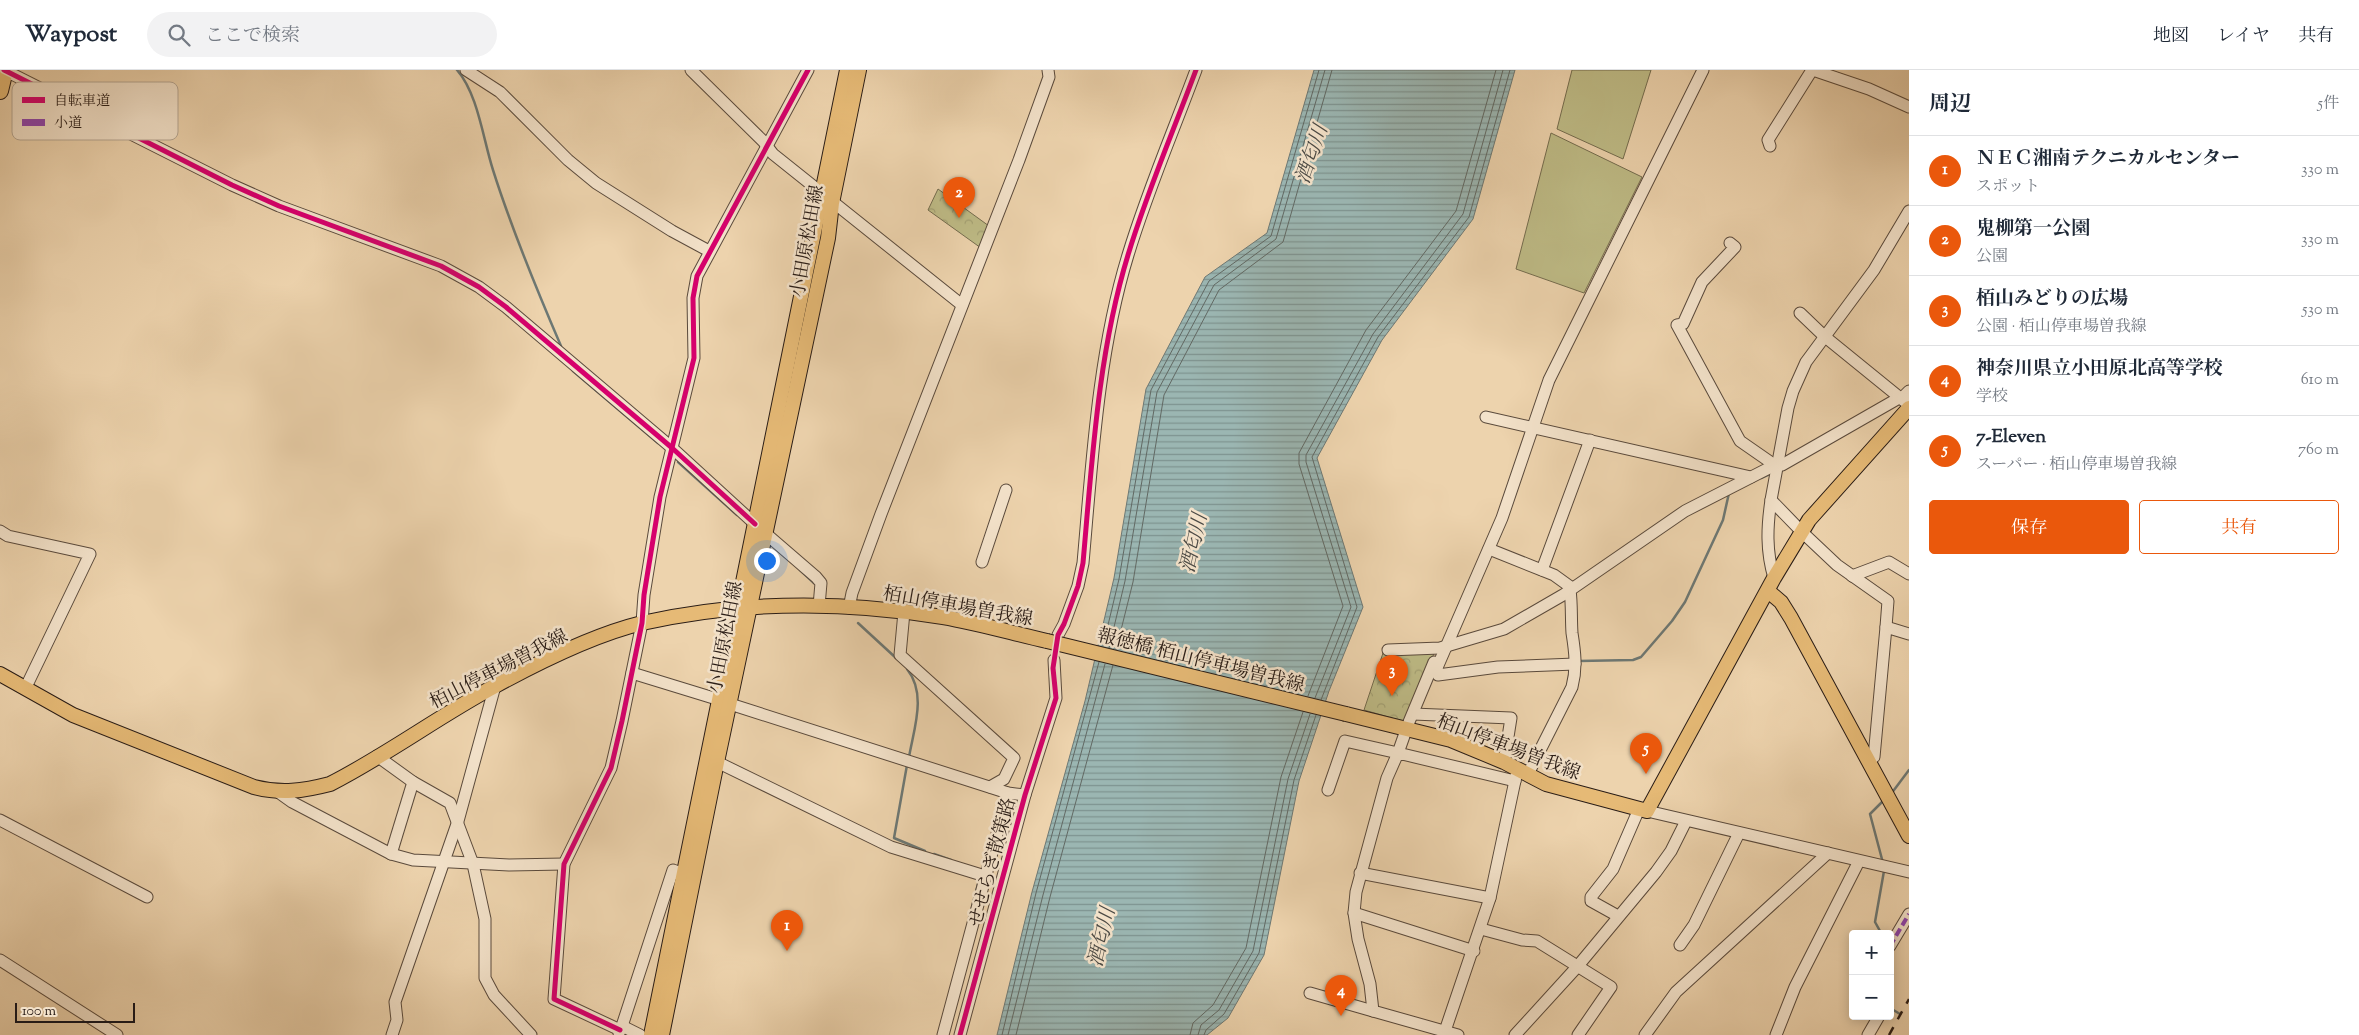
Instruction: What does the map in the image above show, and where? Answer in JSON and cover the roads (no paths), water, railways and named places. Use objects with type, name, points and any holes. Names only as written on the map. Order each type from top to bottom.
[{"type":"highway","points":[[0,92],[5,70]]},
{"type":"main road","name":"小田原松田線","points":[[651,1035],[684,874],[725,702],[827,198],[847,70]]},
{"type":"main road","name":"小田原松田線","points":[[827,198],[859,70]]},
{"type":"main road","points":[[1643,810],[1802,532],[1821,505],[1905,400]]},
{"type":"main road","points":[[1768,591],[1781,602],[1791,618],[1909,836]]},
{"type":"main road","name":"栢山停車場曽我線","points":[[0,674],[53,705],[93,723],[254,787],[278,792],[304,791],[330,784],[495,686],[598,638],[642,623],[713,611],[787,606],[823,606],[904,612],[1053,638]]},
{"type":"main road","name":"報徳橋 栢山停車場曽我線","points":[[1053,638],[1346,714]]},
{"type":"main road","name":"小田原松田線","points":[[662,1035],[717,762],[725,702]]},
{"type":"main road","name":"栢山停車場曽我線","points":[[1346,714],[1451,740],[1504,762],[1520,775],[1560,788],[1643,810]]},
{"type":"street","points":[[5,70],[29,82]]},
{"type":"street","points":[[466,70],[500,92],[568,160],[596,183],[672,231],[709,251]]},
{"type":"street","points":[[691,70],[772,154],[962,304]]},
{"type":"street","points":[[640,1035],[620,1030],[554,999],[564,864],[611,768],[642,623],[649,565],[671,447],[694,358],[693,298],[697,276],[709,251],[768,148],[808,70]]},
{"type":"street","points":[[848,608],[875,530],[1019,160],[1049,76],[1048,70]]},
{"type":"street","points":[[1053,638],[1064,624],[1078,586],[1083,563],[1098,415],[1117,298],[1128,256],[1155,173],[1196,70]]},
{"type":"street","points":[[1504,762],[1511,718],[1411,718],[1489,549],[1549,380],[1703,70]]},
{"type":"street","points":[[1770,146],[1768,140],[1813,70],[1870,89],[1909,107]]},
{"type":"street","points":[[143,140],[232,185],[279,206],[441,266],[479,287],[506,307],[671,447],[760,529],[816,577],[821,584],[823,606]]},
{"type":"street","points":[[1774,578],[1769,560],[1768,544],[1771,500],[1793,391],[1806,362],[1874,270],[1909,211]]},
{"type":"street","points":[[1730,243],[1735,247],[1702,282],[1683,324],[1677,325],[1740,441],[1776,468]]},
{"type":"street","points":[[1388,650],[1443,647],[1504,629],[1571,589],[1686,511],[1751,477],[1782,465],[1905,400],[1824,336],[1800,313]]},
{"type":"street","points":[[1486,417],[1751,477]]},
{"type":"street","points":[[1542,570],[1590,440]]},
{"type":"street","points":[[982,562],[1006,490]]},
{"type":"street","points":[[1771,500],[1802,532],[1852,576],[1888,601],[1874,757],[1869,761]]},
{"type":"street","points":[[0,531],[8,536],[90,554],[25,689]]},
{"type":"street","points":[[1445,1031],[1481,929],[1520,775],[1572,688],[1576,675],[1575,664],[1577,657],[1572,632],[1571,589],[1564,580],[1489,549]]},
{"type":"street","points":[[1852,576],[1889,562],[1909,574]]},
{"type":"street","points":[[904,612],[900,655],[1014,758],[1004,780],[990,787]]},
{"type":"street","points":[[1886,627],[1909,634]]},
{"type":"street","name":"せせらぎ散策路","points":[[960,1035],[1025,795],[1056,698],[1054,660]]},
{"type":"street","points":[[1433,669],[1438,675],[1498,666],[1575,664]]},
{"type":"street","points":[[632,673],[1008,793],[1025,795]]},
{"type":"street","points":[[392,1035],[396,1020],[395,1002],[458,821],[495,686]]},
{"type":"street","points":[[1373,1011],[1370,984],[1358,939],[1354,914],[1356,892],[1387,778],[1404,736]]},
{"type":"street","points":[[1328,790],[1345,741],[1398,753],[1520,775]]},
{"type":"street","points":[[377,756],[413,782],[450,803],[474,864],[485,919],[485,978],[494,995],[531,1035]]},
{"type":"street","points":[[717,762],[891,847],[928,853],[985,876]]},
{"type":"street","points":[[391,854],[413,782]]},
{"type":"street","points":[[278,792],[292,802],[391,854],[413,860],[474,864],[564,864]]},
{"type":"street","points":[[943,1035],[985,876],[991,842],[1008,793]]},
{"type":"street","points":[[1618,916],[1591,901],[1591,897],[1614,869],[1643,810],[1909,872]]},
{"type":"street","points":[[0,820],[147,897]]},
{"type":"street","points":[[1515,1035],[1577,967],[1656,872],[1671,851],[1686,821]]},
{"type":"street","points":[[1680,945],[1694,926],[1739,833]]},
{"type":"street","points":[[1645,1035],[1676,992],[1828,853]]},
{"type":"street","points":[[1776,1035],[1795,988],[1859,861]]},
{"type":"street","points":[[620,1030],[673,870],[684,874]]},
{"type":"street","points":[[1360,873],[1490,898]]},
{"type":"street","points":[[1354,914],[1474,951]]},
{"type":"street","points":[[1894,939],[1909,914]]},
{"type":"street","points":[[1481,929],[1522,940],[1537,941],[1560,953],[1577,967],[1611,987],[1578,1035]]},
{"type":"street","points":[[0,960],[117,1035]]},
{"type":"street","points":[[1310,993],[1458,1035]]},
{"type":"street","points":[[1868,1035],[1877,1020]]},
{"type":"water","name":"酒匂川","points":[[1314,70],[1515,70],[1473,219],[1382,340],[1317,458],[1363,607],[1329,691],[1299,781],[1264,955],[1228,1018],[1207,1035],[997,1035],[1032,892],[1085,701],[1114,578],[1146,389],[1205,277],[1267,233]]},
{"type":"waterway","points":[[457,70],[470,91],[475,104],[493,170],[508,215],[561,346]]},
{"type":"waterway","points":[[573,371],[658,443]]},
{"type":"waterway","points":[[678,462],[737,515]]},
{"type":"waterway","points":[[1761,478],[1772,473]]},
{"type":"waterway","points":[[1579,661],[1633,660],[1641,657],[1672,621],[1685,602],[1723,520],[1729,493]]},
{"type":"waterway","points":[[800,570],[814,583]]},
{"type":"waterway","points":[[858,623],[896,658]]},
{"type":"waterway","points":[[907,669],[913,679],[918,700],[916,723],[909,757]]},
{"type":"waterway","points":[[907,765],[894,838],[925,851]]},
{"type":"waterway","points":[[1891,794],[1909,770]]},
{"type":"waterway","points":[[1883,863],[1870,814],[1885,799]]},
{"type":"waterway","points":[[934,854],[951,860]]},
{"type":"waterway","points":[[1879,930],[1875,922],[1884,871]]},
{"type":"waterway","points":[[970,915],[979,880]]},
{"type":"waterway","points":[[1894,1010],[1900,1014]]},
{"type":"railway","points":[[1889,1035],[1909,999]]},
{"type":"place","name":"鬼柳第一公園","points":[[959,218]]},
{"type":"place","name":"栢山みどりの広場","points":[[1392,696]]},
{"type":"place","name":"7-Eleven","points":[[1646,774]]},
{"type":"place","name":"ＮＥＣ湘南テクニカルセンター","points":[[787,951]]},
{"type":"place","name":"神奈川県立小田原北高等学校","points":[[1341,1016]]}]
